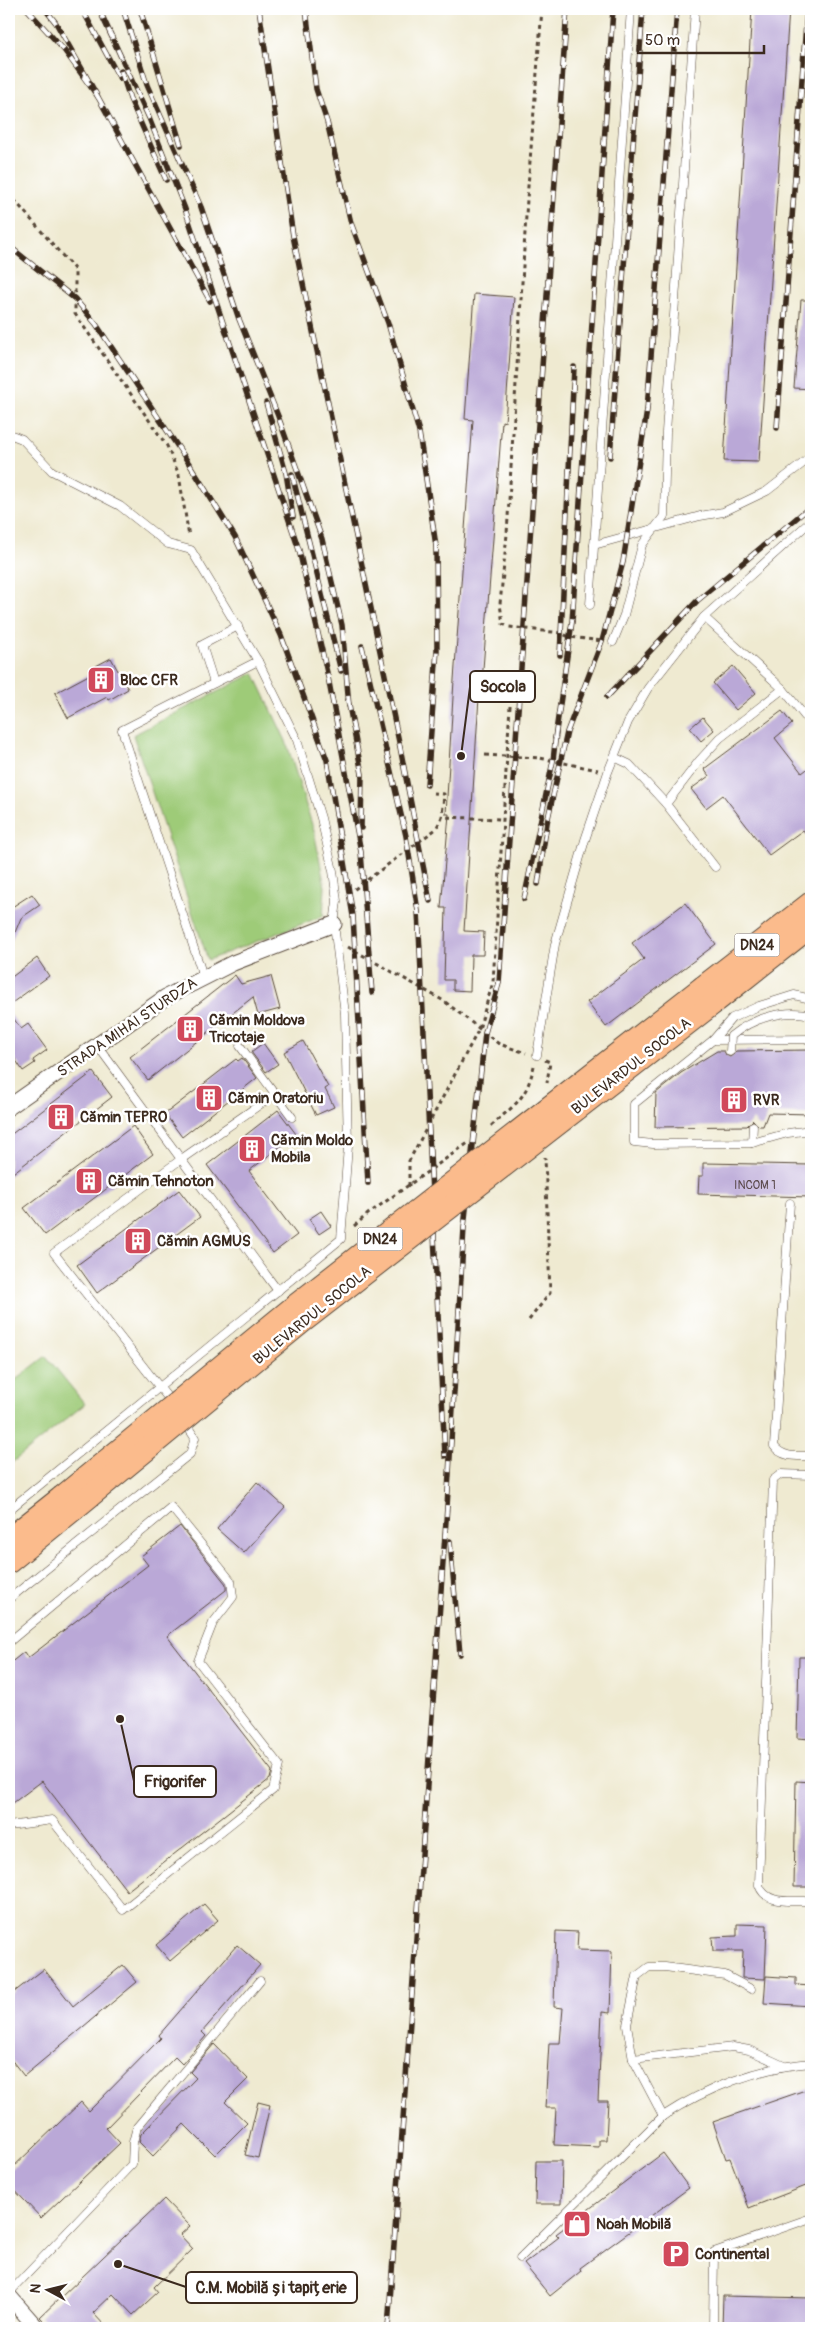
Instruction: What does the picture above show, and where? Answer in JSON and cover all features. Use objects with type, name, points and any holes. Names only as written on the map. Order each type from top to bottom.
[{"type":"main road","name":"DN24","points":[[709,994],[811,903]]},
{"type":"main road","name":"DN24","points":[[709,994],[809,928]]},
{"type":"main road","name":"BULEVARDUL SOCOLA","points":[[9,1539],[67,1504],[302,1322],[709,994]]},
{"type":"main road","name":"BULEVARDUL SOCOLA","points":[[9,1562],[67,1504]]},
{"type":"street","name":"STRADA MIHAI STURDZA","points":[[9,1107],[166,997],[203,976],[334,924]]},
{"type":"street","points":[[9,2294],[37,2328]]},
{"type":"lane","points":[[590,605],[631,9]]},
{"type":"lane","points":[[613,642],[624,615],[642,544],[664,516],[666,432],[695,9]]},
{"type":"lane","points":[[9,434],[22,439],[52,471],[120,506],[168,544],[191,550],[258,661],[297,740],[321,818],[333,871],[337,901],[334,924],[344,1014],[348,1146],[341,1239],[9,1510]]},
{"type":"lane","points":[[594,545],[700,516],[723,512],[767,491],[811,457]]},
{"type":"lane","points":[[537,1054],[555,944],[585,840],[608,772],[628,722],[648,688],[704,617],[811,521]]},
{"type":"lane","points":[[704,617],[783,689],[811,724]]},
{"type":"lane","points":[[214,683],[202,645],[238,626]]},
{"type":"lane","points":[[203,976],[122,730],[258,661]]},
{"type":"lane","points":[[666,804],[699,761],[720,738],[783,689]]},
{"type":"lane","points":[[614,757],[629,764],[666,804],[715,867]]},
{"type":"lane","points":[[811,999],[794,995],[759,1006],[732,1018],[713,1040],[634,1104],[634,1142],[653,1144],[752,1143],[788,1133],[811,1130]]},
{"type":"lane","points":[[730,1050],[731,1036],[743,1026],[783,1014],[801,1012],[811,1015]]},
{"type":"lane","points":[[713,1040],[811,1039]]},
{"type":"lane","points":[[97,1045],[278,1291]]},
{"type":"lane","points":[[240,1046],[292,1117]]},
{"type":"lane","points":[[9,1599],[190,1454],[196,1438],[160,1385],[54,1253],[180,1160],[275,1094]]},
{"type":"lane","points":[[752,1143],[753,1126]]},
{"type":"lane","points":[[790,1203],[774,1446],[778,1453],[811,1456]]},
{"type":"lane","points":[[811,1475],[782,1474],[773,1480],[758,1885],[762,1894],[771,1900],[811,1901]]},
{"type":"lane","points":[[9,1642],[171,1507],[231,1581],[233,1588],[233,1597],[213,1622],[198,1661],[279,1765],[273,1790],[123,1910],[52,1820],[9,1826]]},
{"type":"lane","points":[[663,2116],[633,2060],[627,2026],[631,1998],[637,1976],[649,1967],[665,1967],[725,1975],[751,1989]]},
{"type":"lane","points":[[9,2294],[132,2164],[132,2142],[137,2127],[260,1981]]},
{"type":"lane","points":[[633,2060],[733,2047],[749,2050],[784,2066]]},
{"type":"lane","points":[[520,2258],[663,2116],[682,2104],[728,2084],[784,2066],[811,2063]]},
{"type":"lane","points":[[713,2328],[714,2252],[811,2218]]},
{"type":"path","points":[[542,9],[527,199],[507,534],[500,604],[503,624],[509,627],[613,642]]},
{"type":"path","points":[[9,194],[75,270],[75,314],[167,446],[179,475],[191,550]]},
{"type":"path","points":[[409,1186],[409,1161],[479,1029],[493,982],[511,690]]},
{"type":"path","points":[[485,755],[573,763],[608,772]]},
{"type":"path","points":[[337,901],[436,829],[442,817],[444,794],[433,793]]},
{"type":"path","points":[[442,817],[502,819]]},
{"type":"path","points":[[336,940],[444,1001],[499,1044],[520,1052],[537,1054],[550,1062],[547,1085]]},
{"type":"path","points":[[484,1132],[524,1096],[530,1087],[537,1054]]},
{"type":"path","points":[[341,1239],[368,1214],[472,1141]]},
{"type":"path","points":[[529,1320],[550,1293],[545,1154]]},
{"type":"green space","points":[[254,673],[286,741],[314,831],[325,887],[323,916],[208,960],[133,735]]},
{"type":"green space","points":[[46,1356],[85,1404],[9,1465],[9,1385]]},
{"type":"building","points":[[752,9],[789,9],[759,462],[724,461]]},
{"type":"building","points":[[474,294],[514,297],[505,422],[502,421],[482,682],[480,682],[464,931],[484,932],[483,955],[471,955],[470,991],[453,990],[453,980],[444,980],[446,908],[441,908],[449,814],[446,814],[454,680],[473,420],[465,419]]},
{"type":"building","points":[[801,300],[811,300],[811,389],[794,388]]},
{"type":"building","name":"Bloc CFR","points":[[111,658],[128,689],[109,700],[107,697],[68,718],[55,693],[98,670],[96,666]]},
{"type":"building","points":[[733,666],[756,693],[736,710],[713,683]]},
{"type":"building","points":[[782,711],[792,724],[775,738],[802,773],[811,766],[811,840],[803,830],[769,855],[723,795],[706,808],[691,789],[709,776],[704,769]]},
{"type":"building","points":[[703,717],[714,730],[701,741],[690,728]]},
{"type":"building","points":[[32,894],[40,905],[21,918],[9,947],[9,909]]},
{"type":"building","points":[[685,903],[716,944],[606,1027],[587,1002],[644,959],[632,943]]},
{"type":"building","points":[[37,958],[49,976],[9,1005],[9,979]]},
{"type":"building","name":"Cămin Moldova Tricotaje","points":[[235,975],[241,984],[271,976],[280,1009],[258,1015],[253,997],[148,1080],[130,1057]]},
{"type":"building","points":[[9,1012],[21,1029],[28,1024],[47,1050],[33,1060],[35,1063],[23,1071],[9,1050]]},
{"type":"building","points":[[303,1041],[328,1087],[325,1089],[334,1107],[316,1115],[284,1052]]},
{"type":"building","points":[[263,1043],[278,1064],[266,1072],[251,1052]]},
{"type":"building","name":"RVR","points":[[811,1050],[811,1114],[768,1113],[763,1126],[759,1126],[753,1120],[747,1126],[655,1127],[656,1093],[681,1073],[717,1051],[724,1051],[730,1057],[736,1051]]},
{"type":"building","name":"Cămin Oratoriu","points":[[242,1058],[257,1078],[182,1137],[165,1114],[236,1059],[238,1061]]},
{"type":"building","name":"Cămin TEPRO","points":[[93,1072],[112,1097],[9,1176],[9,1136]]},
{"type":"building","points":[[278,1110],[296,1134],[249,1171],[297,1235],[273,1253],[207,1165]]},
{"type":"building","name":"Cămin Tehnoton","points":[[133,1126],[153,1154],[45,1235],[24,1208]]},
{"type":"building","points":[[703,1163],[811,1165],[811,1197],[698,1194],[699,1176],[703,1176]]},
{"type":"building","name":"Cămin AGMUS","points":[[179,1190],[200,1217],[97,1293],[77,1265]]},
{"type":"building","points":[[321,1211],[331,1226],[319,1234],[309,1219]]},
{"type":"building","points":[[257,1482],[285,1507],[244,1553],[217,1529]]},
{"type":"building","points":[[180,1526],[226,1584],[226,1590],[167,1636],[272,1771],[270,1779],[127,1891],[42,1781],[9,1806],[9,1664],[24,1652],[28,1658],[148,1565],[141,1556]]},
{"type":"building","points":[[799,1657],[811,1657],[811,1739],[797,1738]]},
{"type":"building","points":[[796,1781],[811,1782],[811,1887],[794,1887]]},
{"type":"building","points":[[204,1904],[218,1920],[170,1961],[156,1945]]},
{"type":"building","points":[[737,1924],[767,1925],[765,1979],[742,1978],[743,1951],[713,1951],[712,1937],[737,1936]]},
{"type":"building","points":[[556,1931],[578,1932],[577,1950],[612,1951],[610,2013],[602,2012],[598,2101],[608,2101],[606,2140],[599,2140],[599,2147],[554,2145],[556,2108],[545,2108],[549,2043],[560,2043],[563,2008],[554,2007]]},
{"type":"building","points":[[237,1945],[260,1965],[202,2032],[206,2036],[182,2064],[175,2057],[106,2128],[120,2143],[41,2218],[9,2184],[9,2171],[81,2102],[89,2111],[161,2038],[159,2035]]},
{"type":"building","points":[[123,1965],[137,1982],[24,2076],[9,2057],[9,1996],[44,1969],[73,2006]]},
{"type":"building","points":[[766,1976],[796,1978],[796,1985],[811,1986],[811,2006],[764,2003]]},
{"type":"building","points":[[214,2044],[248,2079],[225,2102],[247,2123],[215,2155],[184,2124],[153,2156],[139,2142],[141,2134],[196,2078],[190,2072]]},
{"type":"building","points":[[811,2088],[811,2184],[749,2208],[730,2158],[726,2159],[713,2122]]},
{"type":"building","points":[[258,2102],[270,2105],[258,2158],[245,2155]]},
{"type":"building","points":[[663,2153],[689,2188],[580,2268],[581,2271],[550,2296],[524,2264],[559,2237],[556,2234]]},
{"type":"building","points":[[536,2161],[562,2161],[561,2204],[535,2204]]},
{"type":"building","points":[[164,2199],[190,2226],[180,2235],[193,2249],[154,2287],[158,2292],[133,2315],[113,2294],[93,2313],[107,2328],[51,2328],[40,2317]]},
{"type":"building","points":[[723,2296],[811,2298],[811,2328],[722,2328]]},
{"type":"railway","points":[[27,9],[64,50],[98,97],[56,23],[45,9]]},
{"type":"railway","points":[[82,9],[120,79]]},
{"type":"railway","points":[[99,9],[149,118],[185,209],[299,550],[328,677],[361,852],[372,993]]},
{"type":"railway","points":[[123,9],[147,85],[201,207],[239,319],[278,416],[322,539],[342,625],[349,706]]},
{"type":"railway","points":[[140,9],[181,145]]},
{"type":"railway","points":[[259,9],[293,236],[399,742],[430,901]]},
{"type":"railway","points":[[306,9],[316,89],[327,122],[351,223],[388,323],[419,432],[436,546],[437,650],[427,785]]},
{"type":"railway","points":[[388,2328],[447,1507],[464,1228],[485,1033],[499,983],[567,9]]},
{"type":"railway","points":[[555,738],[572,622],[613,9]]},
{"type":"railway","points":[[610,457],[643,9]]},
{"type":"railway","points":[[538,884],[547,823],[567,732],[602,641],[623,562],[647,410],[677,9]]},
{"type":"railway","points":[[777,428],[807,9]]},
{"type":"railway","points":[[121,71],[130,99],[166,180]]},
{"type":"railway","points":[[98,97],[210,301]]},
{"type":"railway","points":[[9,246],[75,299],[96,324],[190,465],[235,537],[281,635],[327,760],[353,916],[368,1183]]},
{"type":"railway","points":[[560,655],[574,367]]},
{"type":"railway","points":[[266,403],[286,473],[293,517]]},
{"type":"railway","points":[[292,474],[341,671]]},
{"type":"railway","points":[[607,697],[697,601],[811,506]]},
{"type":"railway","points":[[362,646],[406,836],[418,911],[445,1456]]},
{"type":"railway","points":[[348,700],[362,774],[361,828]]},
{"type":"railway","points":[[524,899],[553,761],[556,733]]},
{"type":"railway","points":[[450,1541],[460,1654]]},
{"type":"place","name":"Bloc CFR","points":[[101,680]]},
{"type":"place","name":"Socola","points":[[461,756]]},
{"type":"place","name":"Cămin Moldova Tricotaje","points":[[190,1029]]},
{"type":"place","name":"Cămin Oratoriu","points":[[209,1098]]},
{"type":"place","name":"RVR","points":[[734,1100]]},
{"type":"place","name":"Cămin TEPRO","points":[[61,1117]]},
{"type":"place","name":"Cămin Moldo Mobila","points":[[252,1149]]},
{"type":"place","name":"Cămin Tehnoton","points":[[89,1181]]},
{"type":"place","name":"Cămin AGMUS","points":[[138,1241]]},
{"type":"place","name":"Frigorifer","points":[[120,1719]]},
{"type":"place","name":"Noah Mobilă","points":[[577,2224]]},
{"type":"place","name":"Continental","points":[[676,2254]]},
{"type":"place","name":"C.M. Mobilă și tapițerie","points":[[118,2264]]}]
